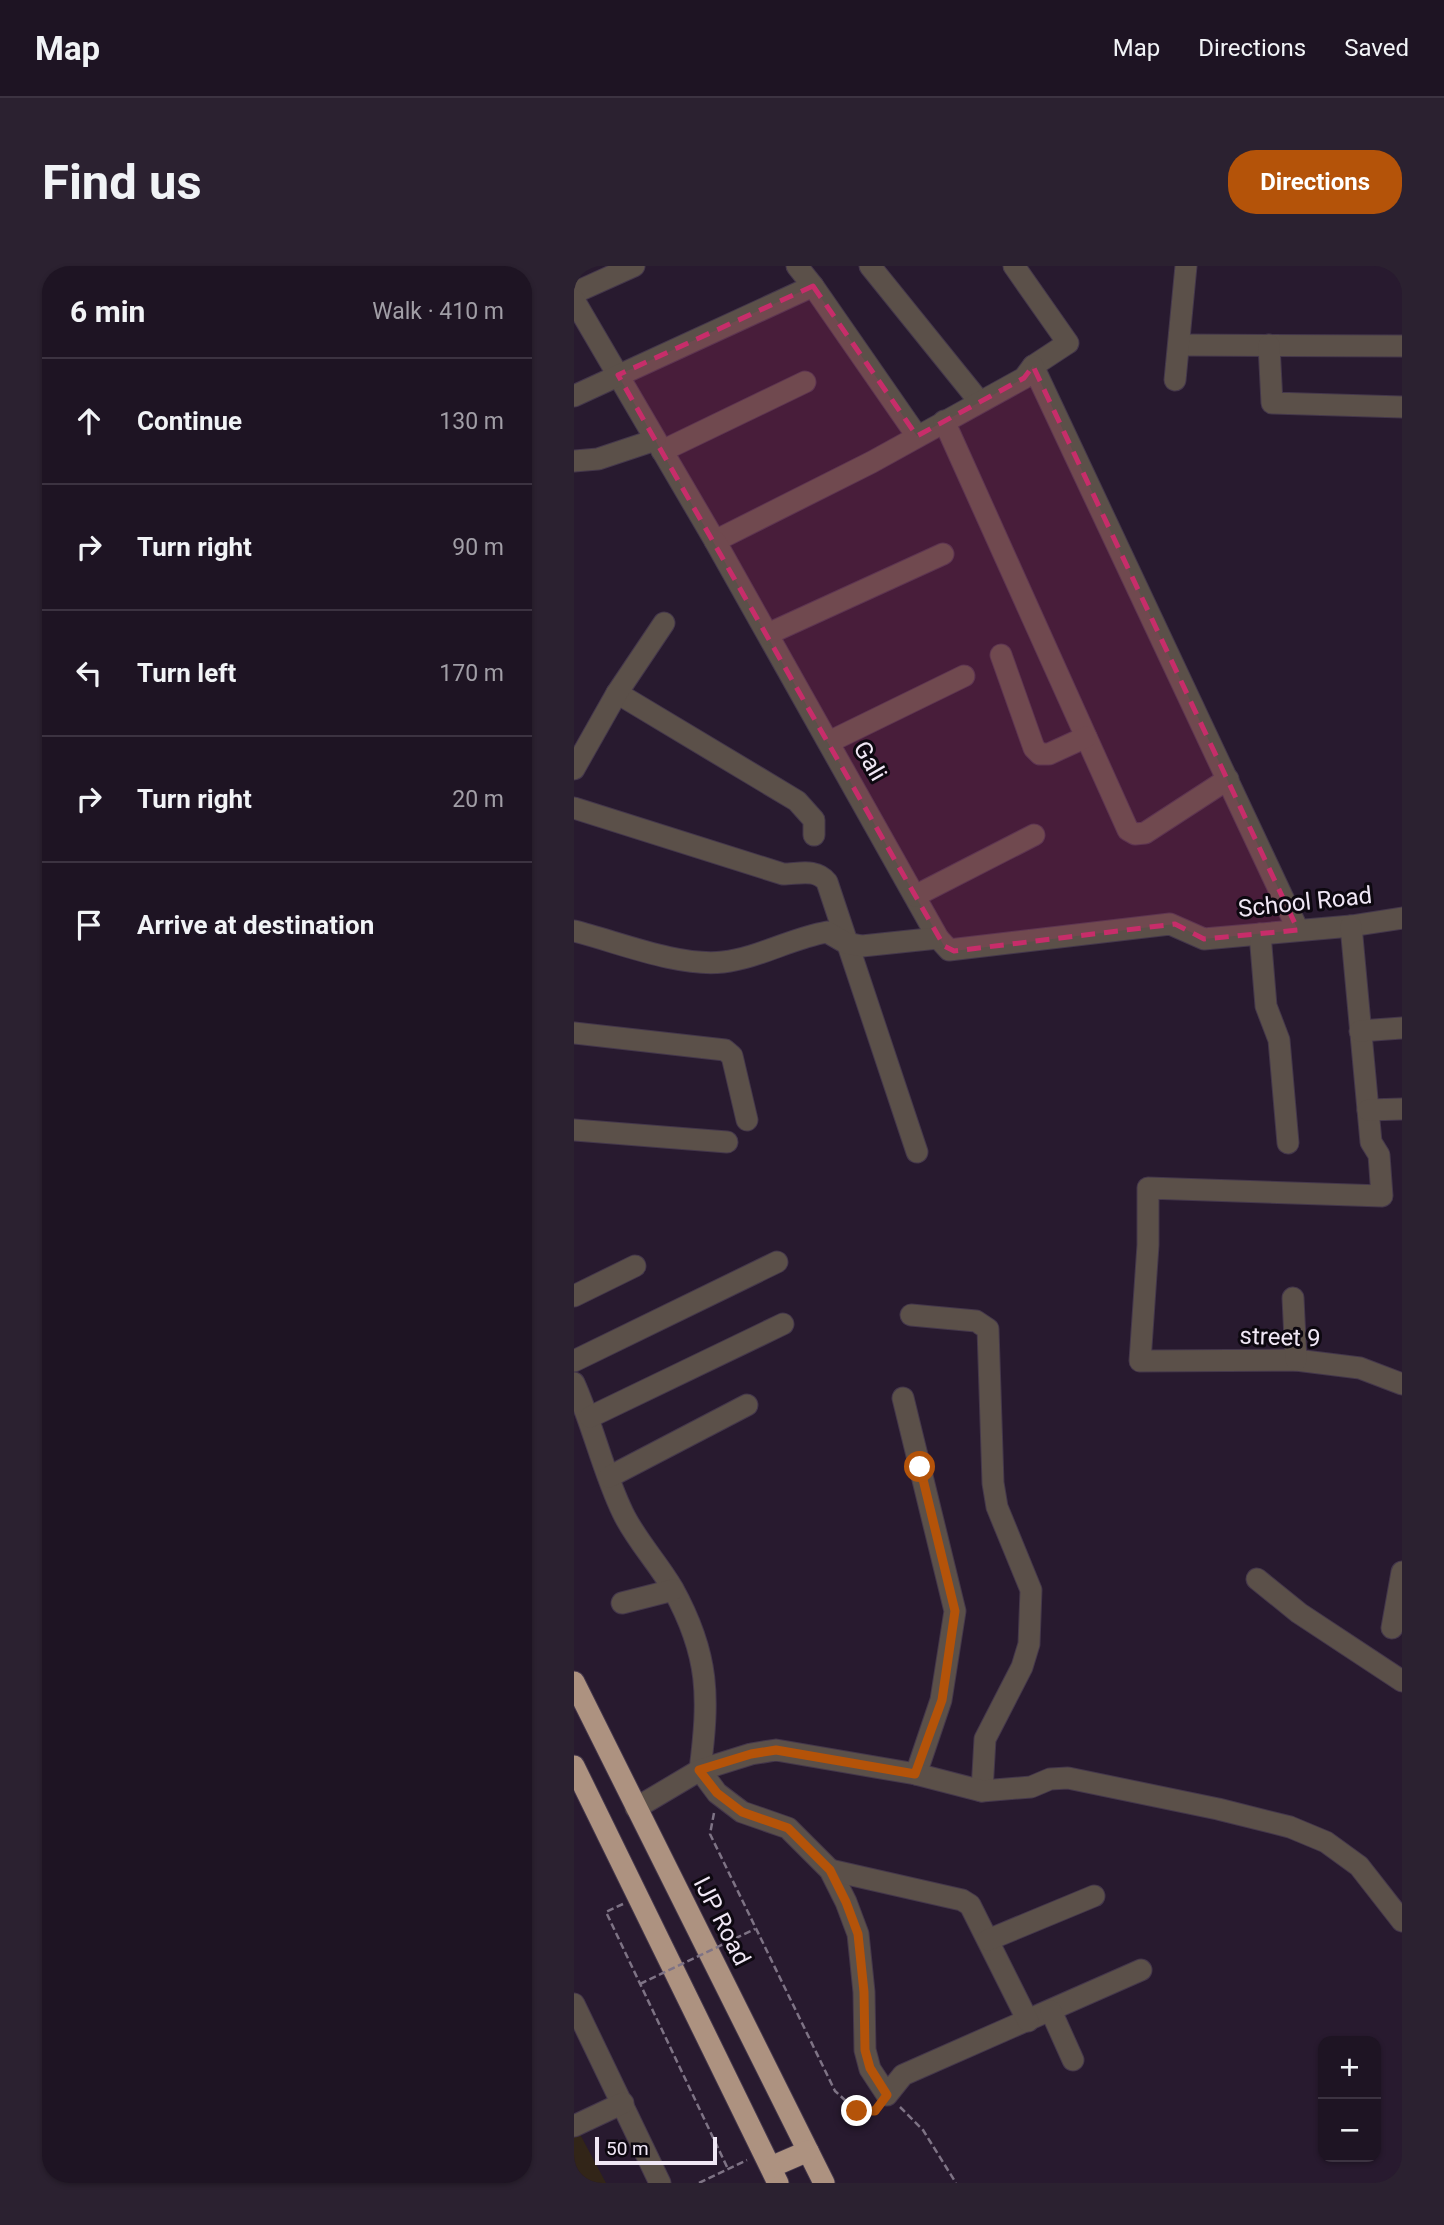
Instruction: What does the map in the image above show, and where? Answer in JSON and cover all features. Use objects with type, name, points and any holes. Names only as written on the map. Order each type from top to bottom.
[{"type":"highway","name":"IJP Road","points":[[574,1682],[824,2183]]},
{"type":"highway","points":[[574,1766],[771,2167],[808,2151]]},
{"type":"street","points":[[574,293],[634,266]]},
{"type":"street","points":[[797,266],[918,436]]},
{"type":"street","points":[[870,266],[979,401]]},
{"type":"street","points":[[715,541],[1024,379],[1033,366],[1068,343],[1014,266]]},
{"type":"street","points":[[1175,380],[1186,266]]},
{"type":"street","points":[[574,396],[813,286]]},
{"type":"street","name":"Gali","points":[[574,300],[715,541],[938,938]]},
{"type":"street","points":[[1179,345],[1402,346]]},
{"type":"street","points":[[1269,345],[1272,403],[1402,407]]},
{"type":"street","points":[[1033,366],[1298,930]]},
{"type":"street","points":[[574,461],[598,459],[658,446],[805,382]]},
{"type":"street","points":[[944,421],[1128,830],[1135,834],[1145,833],[1228,779]]},
{"type":"street","points":[[768,634],[943,554]]},
{"type":"street","points":[[574,769],[617,693],[664,623]]},
{"type":"street","points":[[1001,655],[1034,748],[1040,754],[1049,754],[1086,737]]},
{"type":"street","points":[[829,742],[964,676]]},
{"type":"street","points":[[617,693],[797,801],[814,820],[814,835]]},
{"type":"street","points":[[574,808],[783,874],[815,873],[822,876],[917,1152]]},
{"type":"street","points":[[915,896],[1034,835]]},
{"type":"street","name":"School Road","points":[[938,938],[944,946],[954,951],[1170,924],[1176,924],[1194,937],[1214,939],[1351,926],[1402,918]]},
{"type":"street","points":[[1351,926],[1371,1142],[1379,1155],[1392,1196]]},
{"type":"street","points":[[574,931],[683,960],[705,962],[724,962],[827,932],[846,943],[862,946],[938,938]]},
{"type":"street","points":[[1260,934],[1266,1006],[1279,1040],[1288,1143]]},
{"type":"street","points":[[1360,1031],[1402,1028]]},
{"type":"street","points":[[574,1033],[725,1050],[732,1056],[747,1120]]},
{"type":"street","points":[[1368,1111],[1402,1109]]},
{"type":"street","points":[[574,1130],[727,1142]]},
{"type":"street","name":"street 9","points":[[1392,1196],[1147,1188],[1148,1245],[1140,1361],[1296,1360],[1360,1368],[1402,1384]]},
{"type":"street","points":[[574,1361],[777,1262]]},
{"type":"street","points":[[574,1296],[635,1266]]},
{"type":"street","points":[[1293,1298],[1296,1360]]},
{"type":"street","points":[[911,1315],[976,1321],[988,1329],[993,1483],[997,1507],[1031,1590],[1029,1644],[1022,1667],[985,1739],[982,1791]]},
{"type":"street","points":[[590,1417],[783,1324]]},
{"type":"street","points":[[574,1383],[590,1417],[624,1515],[673,1590],[704,1662],[707,1711],[699,1770],[717,1793],[742,1812],[788,1828],[830,1870],[858,1934],[864,1992],[865,2050],[870,2068],[887,2095],[903,2075],[1141,1970]]},
{"type":"street","points":[[903,1398],[955,1611],[942,1700],[915,1774]]},
{"type":"street","points":[[609,1477],[747,1405]]},
{"type":"street","points":[[1392,1628],[1402,1572]]},
{"type":"street","points":[[1257,1579],[1299,1613],[1402,1681]]},
{"type":"street","points":[[622,1603],[673,1590]]},
{"type":"street","points":[[636,1808],[699,1770],[751,1754],[776,1750],[915,1774],[982,1791],[1031,1787],[1051,1779],[1068,1778],[1290,1827],[1326,1842],[1360,1866],[1402,1921]]},
{"type":"street","points":[[830,1870],[962,1900],[970,1905],[1028,2021]]},
{"type":"street","points":[[988,1940],[1094,1896]]},
{"type":"street","points":[[574,2004],[660,2183]]},
{"type":"street","points":[[1051,2011],[1073,2060]]},
{"type":"street","points":[[574,2126],[623,2103]]},
{"type":"path","points":[[710,1833],[835,2091],[857,2111],[868,2112],[875,2111],[887,2095],[923,2130],[956,2183]]},
{"type":"path","points":[[606,1912],[728,2169]]},
{"type":"path","points":[[640,1984],[755,1929]]},
{"type":"path","points":[[699,2183],[728,2169],[771,2167]]},
{"type":"highlighted area","points":[[813,286],[917,436],[1024,378],[1033,366],[1298,930],[1204,939],[1175,924],[954,951],[944,946],[618,375]]},
{"type":"shaded area","points":[[574,2123],[606,2183],[574,2183]]},
{"type":"route","points":[[857,2111],[875,2111],[887,2095],[870,2068],[865,2050],[864,1992],[858,1934],[846,1902],[830,1870],[807,1845],[788,1828],[742,1812],[717,1793],[699,1770],[751,1754],[776,1750],[915,1774],[942,1700],[955,1611],[948,1572],[920,1467]]}]
